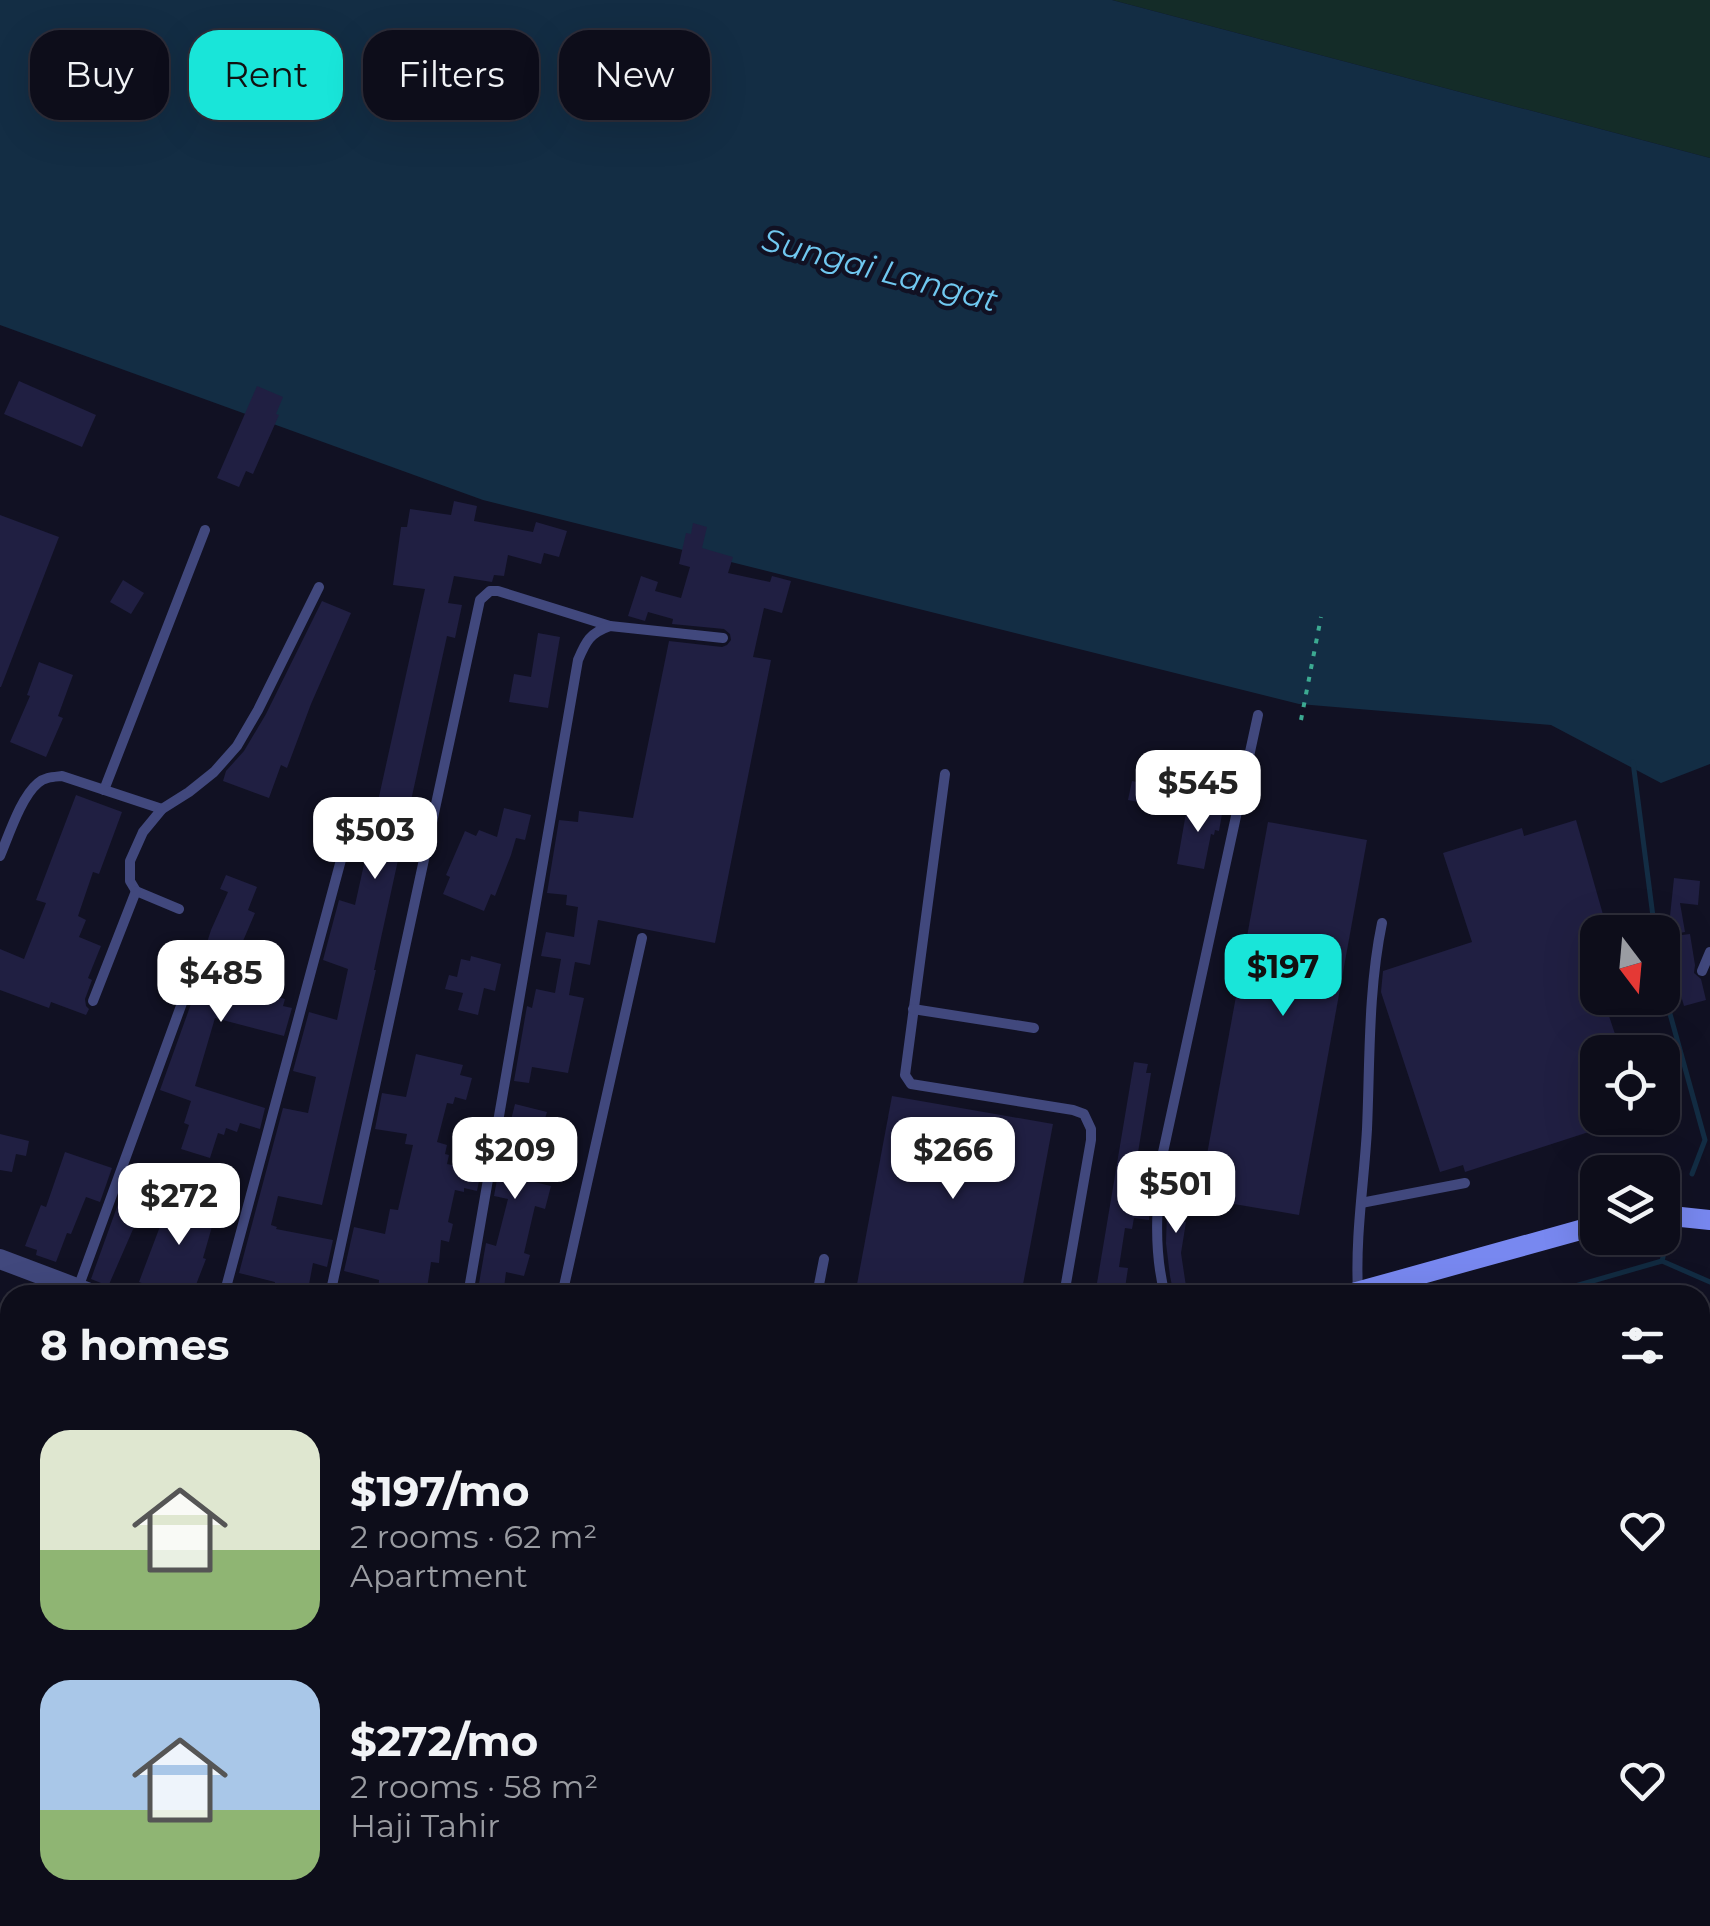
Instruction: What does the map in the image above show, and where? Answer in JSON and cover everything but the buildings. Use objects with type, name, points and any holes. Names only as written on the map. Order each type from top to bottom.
[{"type":"main road","points":[[1680,1217],[1710,1220]]},
{"type":"main road","points":[[1381,1285],[1580,1230]]},
{"type":"street","points":[[0,1259],[68,1285]]},
{"type":"lane","points":[[104,790],[205,530]]},
{"type":"lane","points":[[179,909],[136,891],[130,882],[130,862],[143,832],[162,808],[190,792],[237,746],[319,587]]},
{"type":"lane","points":[[332,1285],[480,600],[490,591],[498,591],[610,626],[723,638]]},
{"type":"lane","points":[[470,1285],[578,660],[597,630],[610,626]]},
{"type":"lane","points":[[1163,1285],[1157,1254],[1156,1210],[1162,1157],[1258,715]]},
{"type":"lane","points":[[945,774],[904,1075],[911,1084],[1084,1114],[1091,1140],[1066,1285]]},
{"type":"lane","points":[[0,856],[26,797],[48,777],[62,776],[162,808]]},
{"type":"lane","points":[[227,1285],[345,845]]},
{"type":"lane","points":[[92,1001],[136,891]]},
{"type":"lane","points":[[1353,1285],[1374,962],[1382,922]]},
{"type":"lane","points":[[564,1285],[642,938]]},
{"type":"lane","points":[[1702,971],[1710,952]]},
{"type":"lane","points":[[88,1285],[198,962]]},
{"type":"lane","points":[[913,1008],[1034,1028]]},
{"type":"lane","points":[[1361,1203],[1465,1183]]},
{"type":"lane","points":[[819,1285],[824,1259]]},
{"type":"path","points":[[1301,720],[1321,617]]},
{"type":"green space","points":[[1112,0],[1710,0],[1710,158]]},
{"type":"water","name":"Sungai Langat","points":[[0,0],[1112,0],[1710,158],[1710,764],[1661,783],[1551,725],[1299,704],[483,500],[0,325]]},
{"type":"waterway","points":[[1633,762],[1653,915]]},
{"type":"waterway","points":[[1670,1015],[1705,1140],[1692,1174]]},
{"type":"waterway","points":[[1662,1261],[1664,1255]]},
{"type":"waterway","points":[[1579,1285],[1662,1261],[1710,1282]]}]
